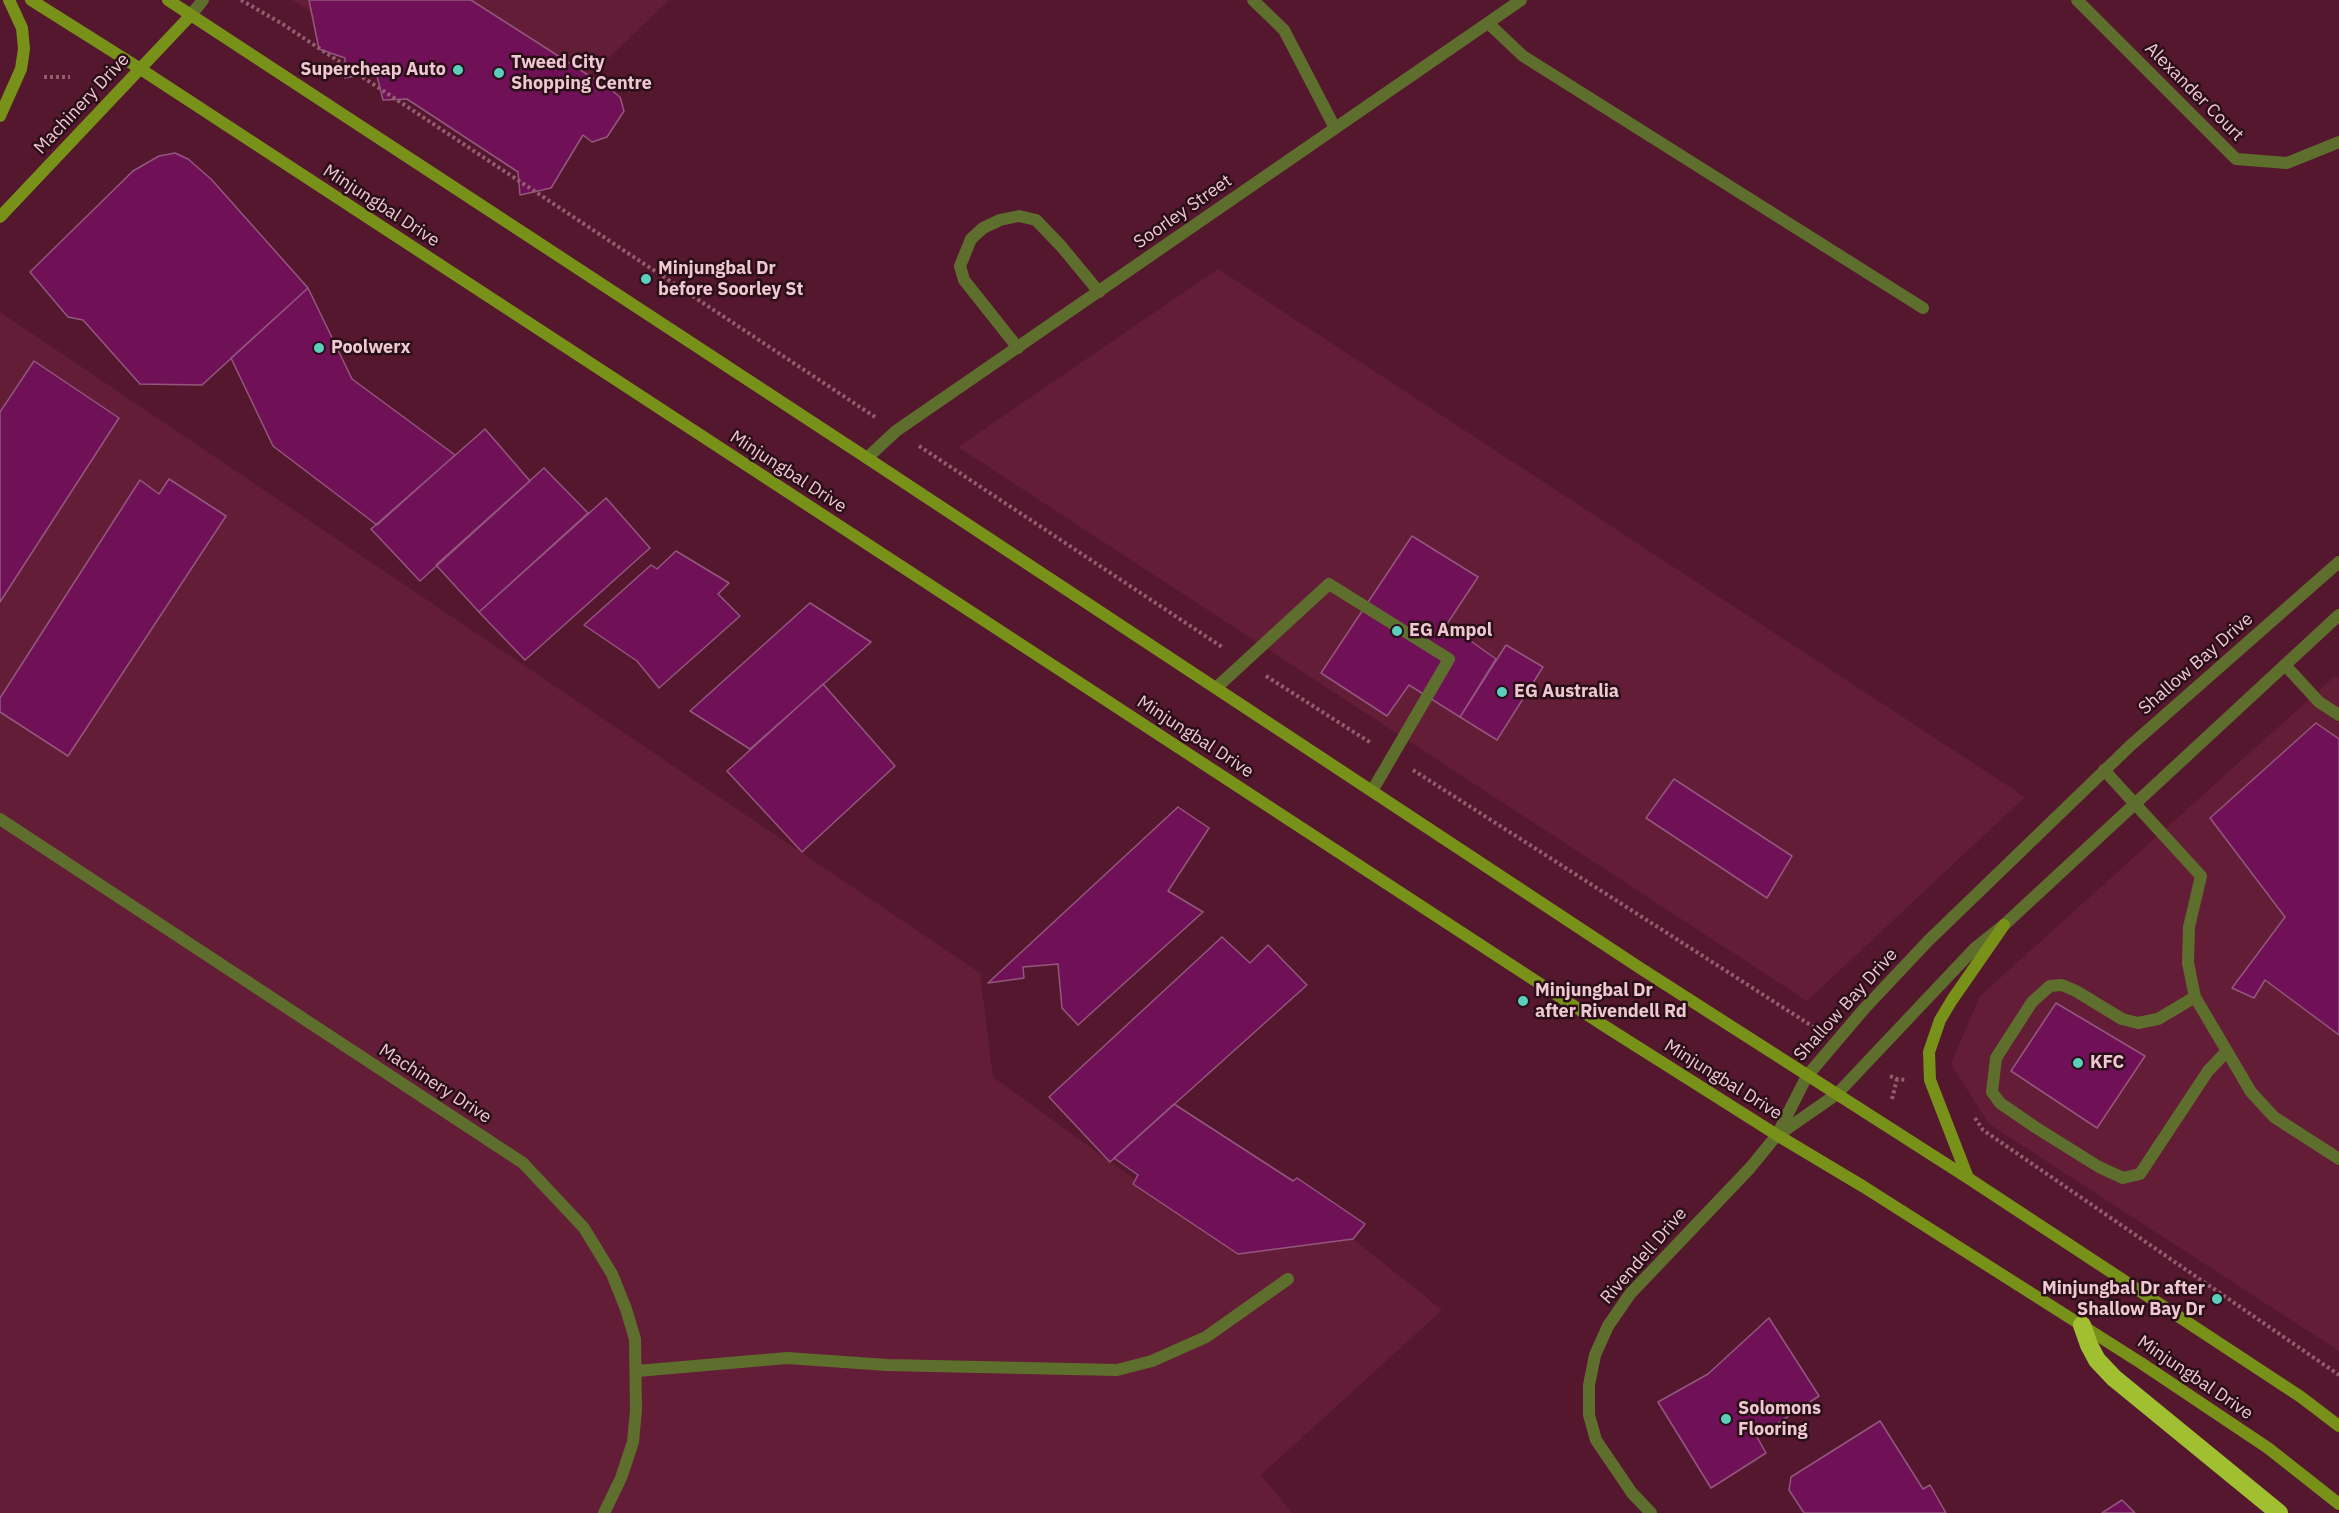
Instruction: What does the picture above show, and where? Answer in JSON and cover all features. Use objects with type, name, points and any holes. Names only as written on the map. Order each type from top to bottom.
[{"type":"highway","points":[[2082,1325],[2097,1360],[2114,1378],[2279,1513]]},
{"type":"main road","points":[[0,116],[21,69],[24,49],[22,28],[9,0]]},
{"type":"main road","name":"Minjungbal Drive","points":[[31,0],[139,68],[1603,1025],[2082,1325],[2268,1448],[2339,1504]]},
{"type":"main road","points":[[168,0],[1807,1076],[1968,1178],[2301,1397],[2339,1426]]},
{"type":"main road","name":"Machinery Drive","points":[[0,217],[190,15]]},
{"type":"main road","points":[[1968,1178],[1930,1080],[1929,1052],[1940,1020],[1967,976],[2004,926]]},
{"type":"main road","points":[[2301,1397],[2339,1418]]},
{"type":"street","points":[[190,15],[203,0]]},
{"type":"street","points":[[1252,0],[1284,30],[1335,128]]},
{"type":"street","name":"Soorley Street","points":[[867,458],[896,431],[1521,0]]},
{"type":"street","name":"Alexander Court","points":[[2077,0],[2236,159],[2287,163],[2339,142]]},
{"type":"street","points":[[1488,23],[1523,56],[1923,308]]},
{"type":"street","points":[[1018,348],[964,280],[960,266],[971,238],[983,228],[1000,220],[1019,216],[1036,220],[1099,292]]},
{"type":"street","name":"Shallow Bay Drive","points":[[1777,1135],[1807,1076],[1835,1042],[1928,941],[2104,770],[2339,562]]},
{"type":"street","points":[[1216,688],[1329,584],[1449,659],[1372,791]]},
{"type":"street","points":[[1777,1135],[1837,1094],[1974,949],[2004,926],[2339,615]]},
{"type":"street","points":[[2285,665],[2319,702],[2339,714]]},
{"type":"street","points":[[2104,770],[2201,876],[2189,927],[2188,963],[2195,997],[2227,1051],[2252,1092],[2274,1117],[2339,1160]]},
{"type":"street","name":"Machinery Drive","points":[[0,819],[523,1163],[584,1228],[612,1274],[635,1340],[637,1371],[633,1442],[621,1478],[604,1513]]},
{"type":"street","points":[[2195,997],[2158,1019],[2138,1023],[2122,1019],[2062,985],[2050,986],[2032,1002],[1996,1058],[1992,1092],[2000,1102],[2035,1127],[2099,1167],[2123,1178],[2140,1174],[2208,1071],[2227,1051]]},
{"type":"street","name":"Rivendell Drive","points":[[1651,1513],[1632,1493],[1596,1440],[1589,1415],[1589,1385],[1595,1355],[1608,1326],[1630,1294],[1750,1168],[1777,1135]]},
{"type":"street","points":[[637,1371],[787,1358],[886,1365],[1117,1370],[1152,1361],[1206,1337],[1288,1279]]},
{"type":"path","points":[[241,0],[281,23],[1245,662],[1787,1008],[1835,1042]]},
{"type":"path","points":[[40,77],[70,77]]},
{"type":"path","points":[[1866,1062],[1897,1079],[1930,1080]]},
{"type":"path","points":[[1892,1100],[1897,1079]]},
{"type":"path","points":[[1969,1110],[1983,1130],[2339,1375]]},
{"type":"shaded area","name":"Tweed City Shopping Centre","points":[[292,0],[669,0],[517,146]]},
{"type":"shaded area","points":[[1218,269],[2025,797],[1807,1001],[958,447]]},
{"type":"shaded area","points":[[0,312],[980,973],[993,1077],[1238,1254],[1353,1239],[1442,1310],[1261,1475],[1292,1513],[0,1513]]},
{"type":"shaded area","points":[[2335,676],[2339,678],[2339,1351],[1989,1124],[1951,1064],[1980,996]]},
{"type":"building","name":"Tweed City Shopping Centre","points":[[309,0],[471,0],[610,89],[620,97],[624,111],[607,137],[592,142],[583,135],[551,188],[520,195],[518,172],[407,99],[383,100],[376,72],[345,78],[345,58],[319,49]]},
{"type":"building","points":[[175,153],[188,159],[211,179],[308,288],[202,385],[140,384],[83,320],[68,317],[30,272],[133,171],[159,156]]},
{"type":"building","points":[[308,288],[352,379],[455,455],[377,525],[273,446],[231,358]]},
{"type":"building","points":[[34,361],[119,418],[0,602],[0,412]]},
{"type":"building","points":[[485,429],[530,481],[420,581],[371,529]]},
{"type":"building","points":[[544,468],[588,513],[479,612],[436,565]]},
{"type":"building","points":[[169,479],[226,516],[68,756],[0,712],[0,698],[140,480],[159,494]]},
{"type":"building","points":[[606,498],[650,548],[525,660],[479,612]]},
{"type":"building","points":[[1412,536],[1478,577],[1447,624],[1496,659],[1460,717],[1409,685],[1387,716],[1321,673]]},
{"type":"building","points":[[676,551],[729,583],[718,594],[740,616],[659,688],[637,661],[584,625],[651,565],[657,569]]},
{"type":"building","points":[[810,603],[871,642],[750,749],[690,711]]},
{"type":"building","name":"EG Australia","points":[[1506,645],[1543,667],[1497,740],[1460,717]]},
{"type":"building","points":[[823,684],[895,766],[802,852],[727,771]]},
{"type":"building","points":[[2316,723],[2339,739],[2339,1035],[2265,980],[2254,998],[2232,988],[2285,917],[2210,818]]},
{"type":"building","points":[[1674,779],[1792,856],[1767,898],[1646,818]]},
{"type":"building","points":[[1178,807],[1209,828],[1168,891],[1203,912],[1078,1025],[1062,1008],[1058,964],[1023,967],[1024,978],[988,983]]},
{"type":"building","points":[[1222,937],[1250,963],[1268,945],[1307,985],[1110,1162],[1049,1097]]},
{"type":"building","name":"KFC","points":[[2056,1003],[2145,1056],[2097,1128],[2011,1071]]},
{"type":"building","points":[[1174,1104],[1293,1181],[1297,1178],[1365,1224],[1353,1239],[1238,1254],[1133,1184],[1138,1175],[1114,1158]]},
{"type":"building","name":"Solomons Flooring","points":[[1769,1318],[1819,1396],[1757,1437],[1766,1453],[1711,1488],[1658,1402],[1708,1374]]},
{"type":"building","points":[[1880,1421],[1923,1489],[1930,1485],[1946,1513],[1804,1513],[1789,1490],[1791,1477]]},
{"type":"building","points":[[2122,1500],[2135,1513],[2102,1513]]},
{"type":"place","name":"Supercheap Auto","points":[[458,70]]},
{"type":"place","name":"Tweed City Shopping Centre","points":[[499,73]]},
{"type":"place","name":"Minjungbal Dr before Soorley St","points":[[646,279]]},
{"type":"place","name":"Poolwerx","points":[[319,348]]},
{"type":"place","name":"EG Ampol","points":[[1397,631]]},
{"type":"place","name":"EG Australia","points":[[1502,692]]},
{"type":"place","name":"Minjungbal Dr after Rivendell Rd","points":[[1523,1001]]},
{"type":"place","name":"KFC","points":[[2078,1063]]},
{"type":"place","name":"Minjungbal Dr after Shallow Bay Dr","points":[[2217,1299]]},
{"type":"place","name":"Solomons Flooring","points":[[1726,1419]]}]
